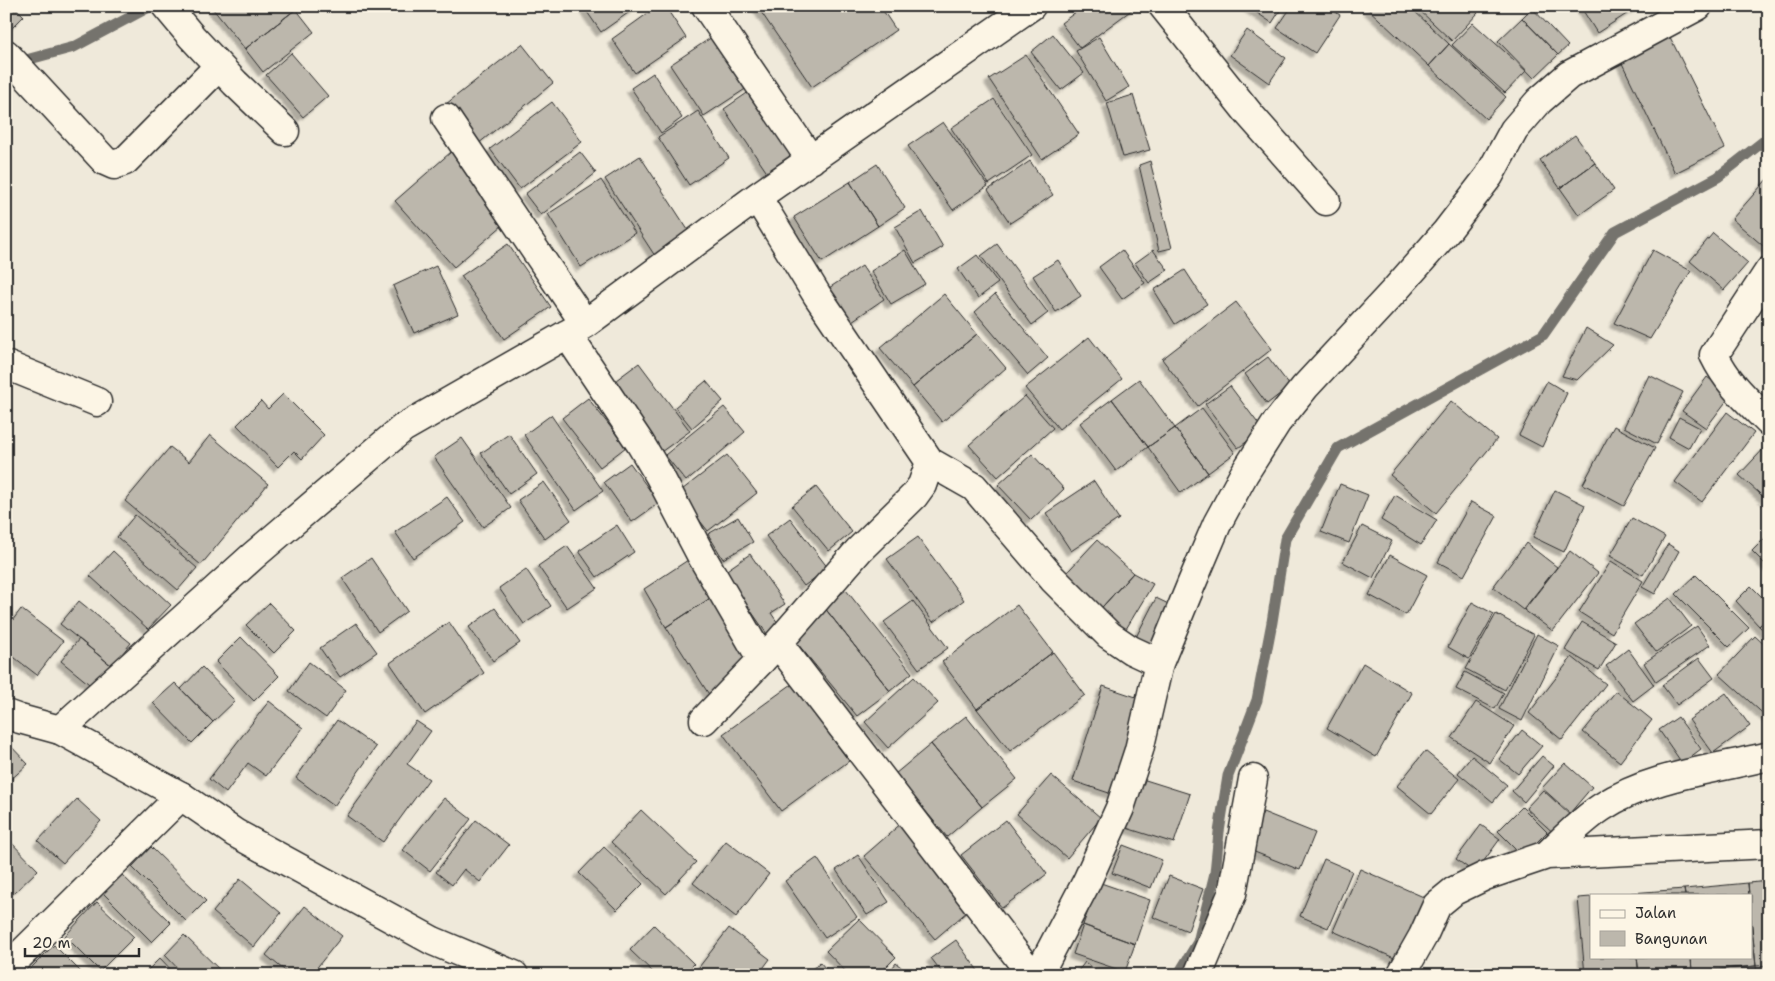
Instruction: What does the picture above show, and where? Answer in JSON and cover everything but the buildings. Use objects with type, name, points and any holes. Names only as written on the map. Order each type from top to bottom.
[{"type":"street","points":[[706,6],[811,160]]},
{"type":"street","points":[[60,730],[253,556],[403,428],[576,329],[757,197],[1030,6]]},
{"type":"street","points":[[1162,6],[1250,115],[1326,201]]},
{"type":"street","points":[[1038,975],[1087,881],[1120,808],[1139,750],[1159,663],[1217,524],[1244,474],[1277,422],[1305,387],[1446,232],[1489,176],[1514,130],[1539,101],[1568,75],[1698,6]]},
{"type":"street","points":[[167,8],[219,66],[285,132]]},
{"type":"street","points":[[14,62],[105,161],[114,165],[125,161],[219,66]]},
{"type":"street","points":[[446,118],[576,329],[659,475],[701,555],[770,652],[1032,975]]},
{"type":"street","points":[[757,197],[817,295],[930,462],[974,487],[1053,579],[1109,635],[1131,650],[1159,663]]},
{"type":"street","points":[[1769,271],[1714,355],[1730,384],[1769,422]]},
{"type":"street","points":[[6,365],[97,402]]},
{"type":"street","points":[[704,720],[770,652],[859,550],[914,496],[922,485],[930,462]]},
{"type":"street","points":[[6,714],[60,730],[181,796],[235,833],[425,936],[514,975]]},
{"type":"street","points":[[1548,855],[1577,827],[1602,807],[1653,782],[1769,756]]},
{"type":"street","points":[[1198,975],[1232,894],[1253,779]]},
{"type":"street","points":[[6,969],[181,796]]},
{"type":"street","points":[[1401,975],[1438,905],[1454,891],[1485,876],[1548,855],[1769,844]]},
{"type":"waterway","points":[[15,63],[74,47],[151,6]]},
{"type":"waterway","points":[[1178,975],[1198,942],[1215,873],[1228,776],[1257,700],[1285,539],[1338,448],[1543,335],[1615,232],[1718,177],[1769,137]]}]
